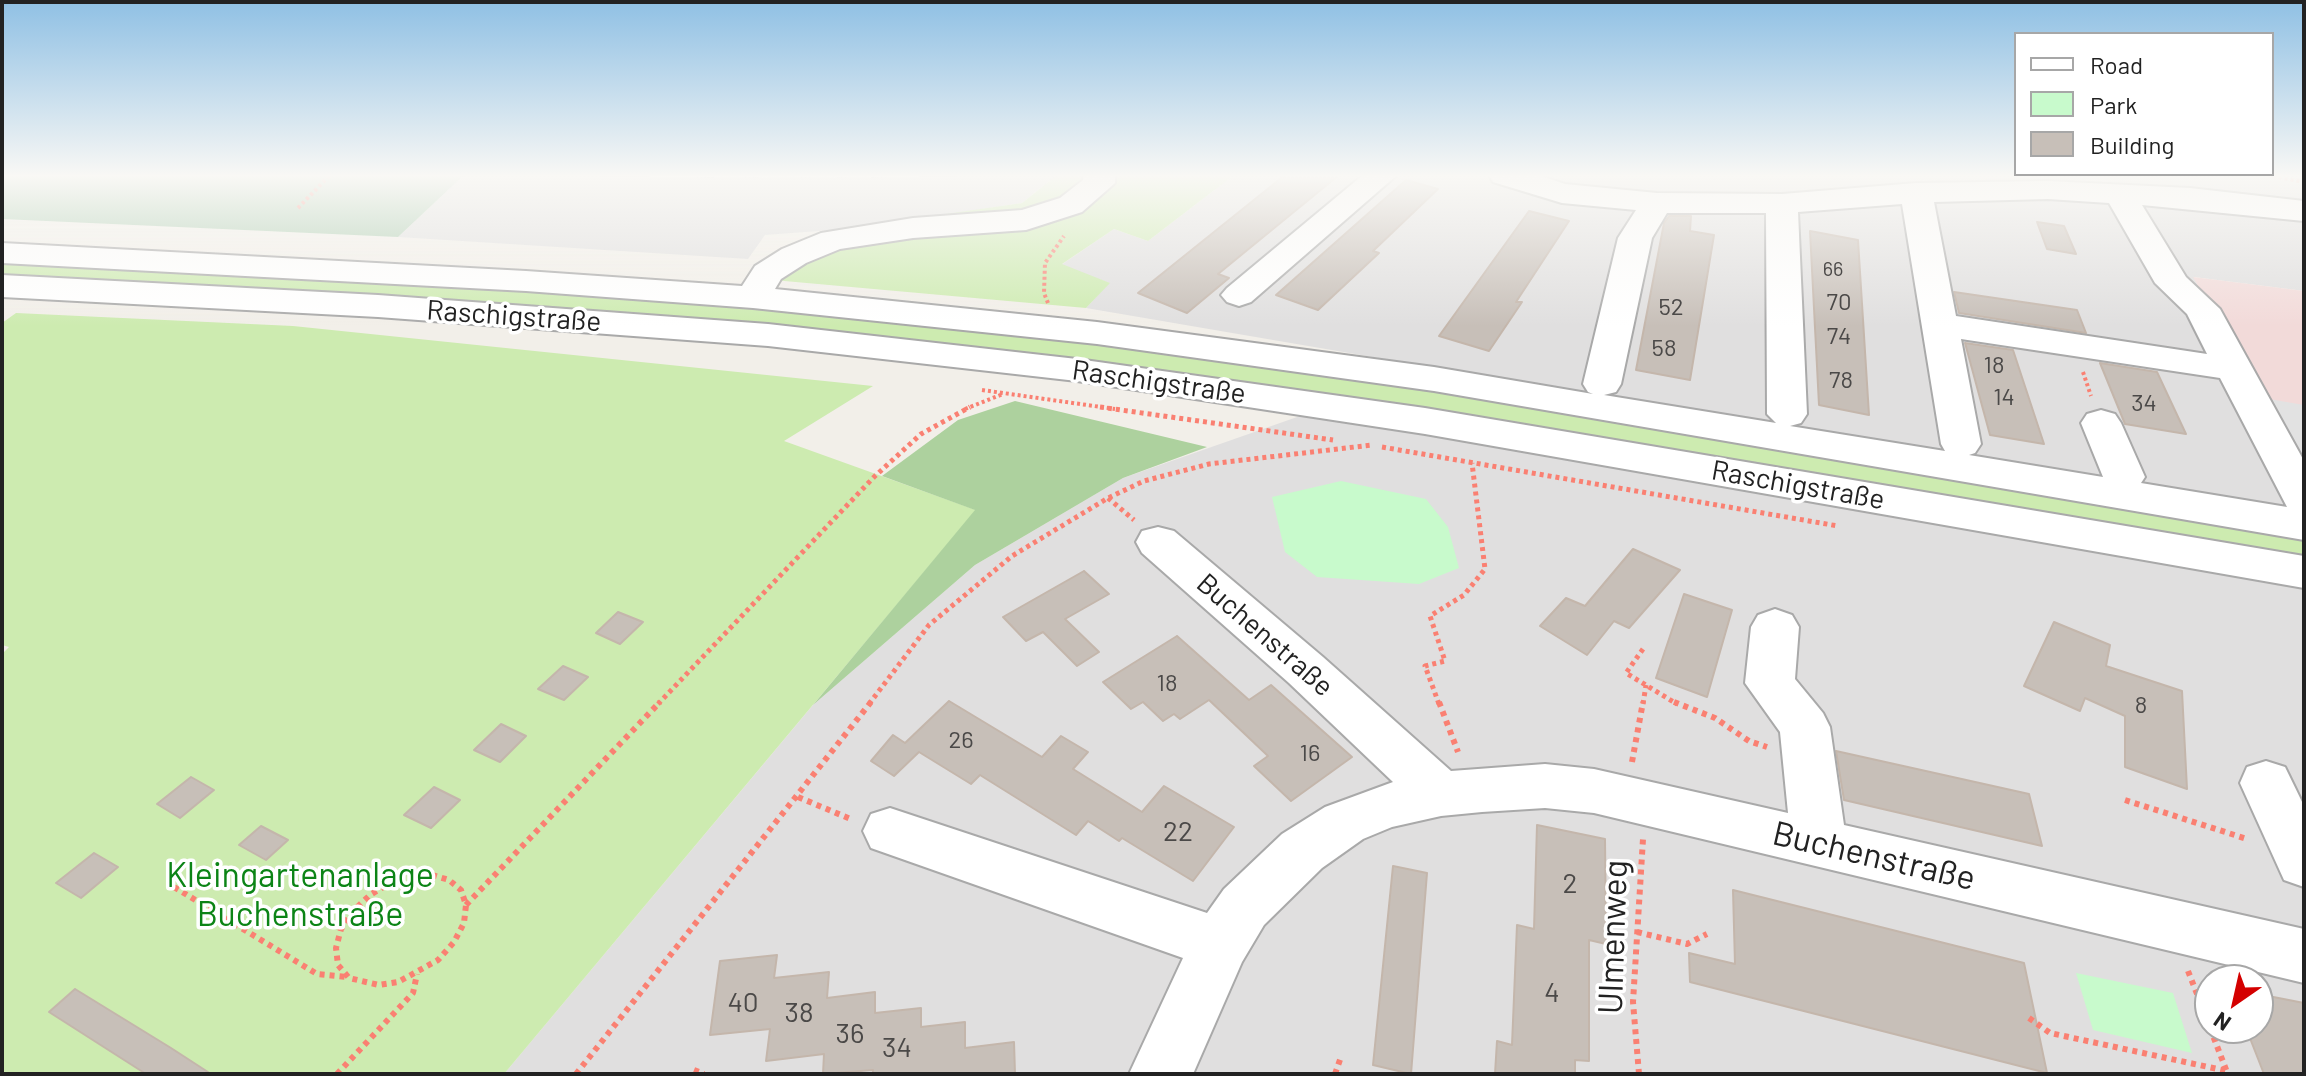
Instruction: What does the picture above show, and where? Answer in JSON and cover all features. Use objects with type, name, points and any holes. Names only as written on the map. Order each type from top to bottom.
[{"type":"street","points":[[753,297],[767,273],[794,256],[833,240],[952,225]]},
{"type":"street","points":[[1239,295],[1322,225]]},
{"type":"street","points":[[1602,384],[1635,238],[1643,225]]},
{"type":"street","points":[[1783,225],[1787,414]]},
{"type":"street","points":[[1922,225],[1961,444]]},
{"type":"street","points":[[2128,225],[2172,283],[2202,309],[2304,500]]},
{"type":"street","name":"Raschigstraße","points":[[2,253],[526,281],[753,297],[1110,334],[1434,379],[2304,525]]},
{"type":"street","name":"Raschigstraße","points":[[2,286],[378,306],[768,335],[1077,370],[1425,421],[2304,572]]},
{"type":"street","points":[[768,335],[790,300]]},
{"type":"street","points":[[1941,325],[2234,369]]},
{"type":"street","points":[[2101,423],[2124,477]]},
{"type":"street","name":"Buchenstraße","points":[[1158,542],[1317,679],[1461,792]]},
{"type":"street","points":[[1775,627],[1770,683],[1805,727],[1819,843]]},
{"type":"street","points":[[2266,783],[2304,863]]},
{"type":"street","name":"Buchenstraße","points":[[1161,1074],[1220,944],[1244,907],[1273,877],[1302,851],[1344,823],[1386,806],[1461,792],[1545,786],[1635,800],[2304,956]]},
{"type":"street","points":[[890,831],[1220,944]]},
{"type":"path","points":[[1050,312],[1044,293],[1045,263],[1071,225]]},
{"type":"path","points":[[2073,344],[2101,423]]},
{"type":"path","points":[[975,389],[1372,445],[1852,528]]},
{"type":"path","points":[[466,905],[874,477],[921,434],[954,413],[1004,393]]},
{"type":"path","points":[[576,1074],[798,797],[929,625],[1012,556],[1108,498],[1144,481],[1209,464],[1372,445]]},
{"type":"path","points":[[1461,792],[1456,749],[1425,666],[1445,661],[1430,616],[1464,595],[1485,569],[1472,463]]},
{"type":"path","points":[[1643,649],[1626,673],[1683,707],[1715,718],[1749,741],[1809,761]]},
{"type":"path","name":"Ulmenweg","points":[[1639,1074],[1633,1002],[1637,932],[1635,800],[1646,685]]},
{"type":"path","points":[[798,797],[829,813],[890,831]]},
{"type":"path","points":[[2125,800],[2236,833],[2250,841]]},
{"type":"path","points":[[174,887],[317,974],[379,985],[417,974],[438,960],[454,942],[464,923],[466,905],[461,890],[449,880],[432,875],[412,876],[390,883],[370,895],[353,911],[341,929],[336,948],[338,965],[349,978]]},
{"type":"path","points":[[2171,925],[2194,986]]},
{"type":"path","points":[[1637,932],[1687,944],[1707,934]]},
{"type":"path","points":[[337,1074],[413,993],[417,974]]},
{"type":"path","points":[[2029,1018],[2050,1033],[2227,1072]]},
{"type":"path","points":[[2216,1044],[2227,1072]]},
{"type":"path","points":[[1335,1074],[1341,1057]]},
{"type":"path","points":[[694,1070],[704,1074]]},
{"type":"shaded area","points":[[411,225],[878,225],[765,235],[748,259],[398,237]]},
{"type":"shaded area","points":[[1169,225],[2304,225],[2304,291],[2194,277],[2304,479],[2304,1074],[504,1074],[813,705],[975,565],[1123,478],[1437,368],[1086,308],[1109,283],[1061,265],[1114,229],[1148,241]]},
{"type":"shaded area","points":[[2193,277],[2304,291],[2304,479]]},
{"type":"shaded area","points":[[2269,399],[2304,405],[2304,464]]},
{"type":"green space","points":[[139,225],[411,225],[398,237]]},
{"type":"green space","points":[[874,225],[1169,225],[1148,241],[1114,229],[1062,264],[1110,283],[1086,308],[773,280]]},
{"type":"green space","points":[[2,253],[526,281],[1097,333],[2304,525],[2304,572],[1077,370],[2,286]]},
{"type":"green space","name":"Kleingartenanlage Buchenstraße","points":[[16,313],[293,326],[873,386],[784,441],[976,510],[504,1074],[2,1074],[2,654],[9,647],[2,645],[2,323]]},
{"type":"green space","points":[[1015,401],[1207,447],[1123,478],[975,565],[813,705],[975,510],[882,476],[958,420]]},
{"type":"green space","points":[[1341,481],[1426,499],[1448,527],[1459,568],[1419,584],[1317,577],[1285,552],[1272,497]]},
{"type":"green space","points":[[2076,973],[2173,993],[2192,1053],[2093,1030]]},
{"type":"building","points":[[1222,225],[1278,225],[1218,274],[1229,278],[1187,313],[1138,293]]},
{"type":"building","points":[[1355,225],[1400,225],[1373,251],[1379,253],[1318,310],[1276,295]]},
{"type":"building","points":[[1519,225],[1566,225],[1516,302],[1522,302],[1489,351],[1439,336]]},
{"type":"building","points":[[1664,225],[1690,225],[1690,231],[1714,235],[1690,380],[1636,370]]},
{"type":"building","points":[[2038,225],[2064,226],[2076,254],[2047,249]]},
{"type":"building","points":[[1810,231],[1858,240],[1869,415],[1819,405]]},
{"type":"building","points":[[1954,292],[2077,310],[2086,333],[1959,313]]},
{"type":"building","points":[[1965,343],[2013,350],[2044,444],[1990,435]]},
{"type":"building","points":[[2100,363],[2157,372],[2186,434],[2125,424]]},
{"type":"building","points":[[1633,549],[1680,570],[1629,628],[1614,621],[1587,655],[1540,626],[1566,598],[1585,606]]},
{"type":"building","points":[[1084,571],[1109,594],[1065,619],[1099,652],[1077,666],[1043,632],[1026,641],[1003,617]]},
{"type":"building","points":[[1684,594],[1732,610],[1707,697],[1656,678]]},
{"type":"building","points":[[618,612],[643,622],[620,644],[596,633]]},
{"type":"building","points":[[2054,622],[2110,645],[2106,666],[2182,691],[2187,789],[2125,767],[2125,716],[2085,698],[2080,711],[2024,686]]},
{"type":"building","points":[[1177,636],[1249,700],[1271,685],[1352,757],[1291,801],[1254,766],[1268,756],[1209,700],[1180,719],[1174,714],[1163,721],[1143,702],[1131,709],[1103,682]]},
{"type":"building","points":[[563,666],[588,677],[564,700],[538,689]]},
{"type":"building","points":[[949,701],[1042,757],[1061,736],[1088,752],[1073,769],[1142,812],[1164,786],[1234,827],[1193,881],[1088,821],[1076,835],[980,775],[971,784],[919,752],[894,776],[871,761],[893,735],[905,743]]},
{"type":"building","points":[[501,724],[526,736],[500,762],[474,750]]},
{"type":"building","points":[[1836,751],[2029,794],[2042,846],[1844,800]]},
{"type":"building","points":[[191,777],[214,790],[180,818],[157,804]]},
{"type":"building","points":[[434,787],[460,800],[431,828],[404,815]]},
{"type":"building","points":[[1537,825],[1605,839],[1606,944],[1589,940],[1589,1061],[1575,1060],[1575,1074],[1495,1074],[1497,1041],[1512,1045],[1517,925],[1534,929]]},
{"type":"building","points":[[261,826],[288,840],[266,860],[239,845]]},
{"type":"building","points":[[94,853],[118,867],[81,898],[56,883]]},
{"type":"building","points":[[1393,866],[1427,873],[1411,1074],[1373,1065]]},
{"type":"building","points":[[1733,890],[2024,963],[2047,1073],[1690,982],[1689,953],[1735,964]]},
{"type":"building","points":[[777,955],[774,978],[829,972],[827,998],[875,992],[875,1013],[921,1008],[921,1027],[965,1022],[965,1048],[1014,1042],[1015,1074],[873,1074],[873,1070],[823,1074],[824,1054],[766,1061],[770,1029],[710,1035],[720,961]]},
{"type":"building","points":[[75,989],[211,1074],[146,1074],[49,1012]]},
{"type":"building","points":[[2274,997],[2304,1003],[2304,1074],[2264,1074],[2252,1044],[2274,1044]]}]
